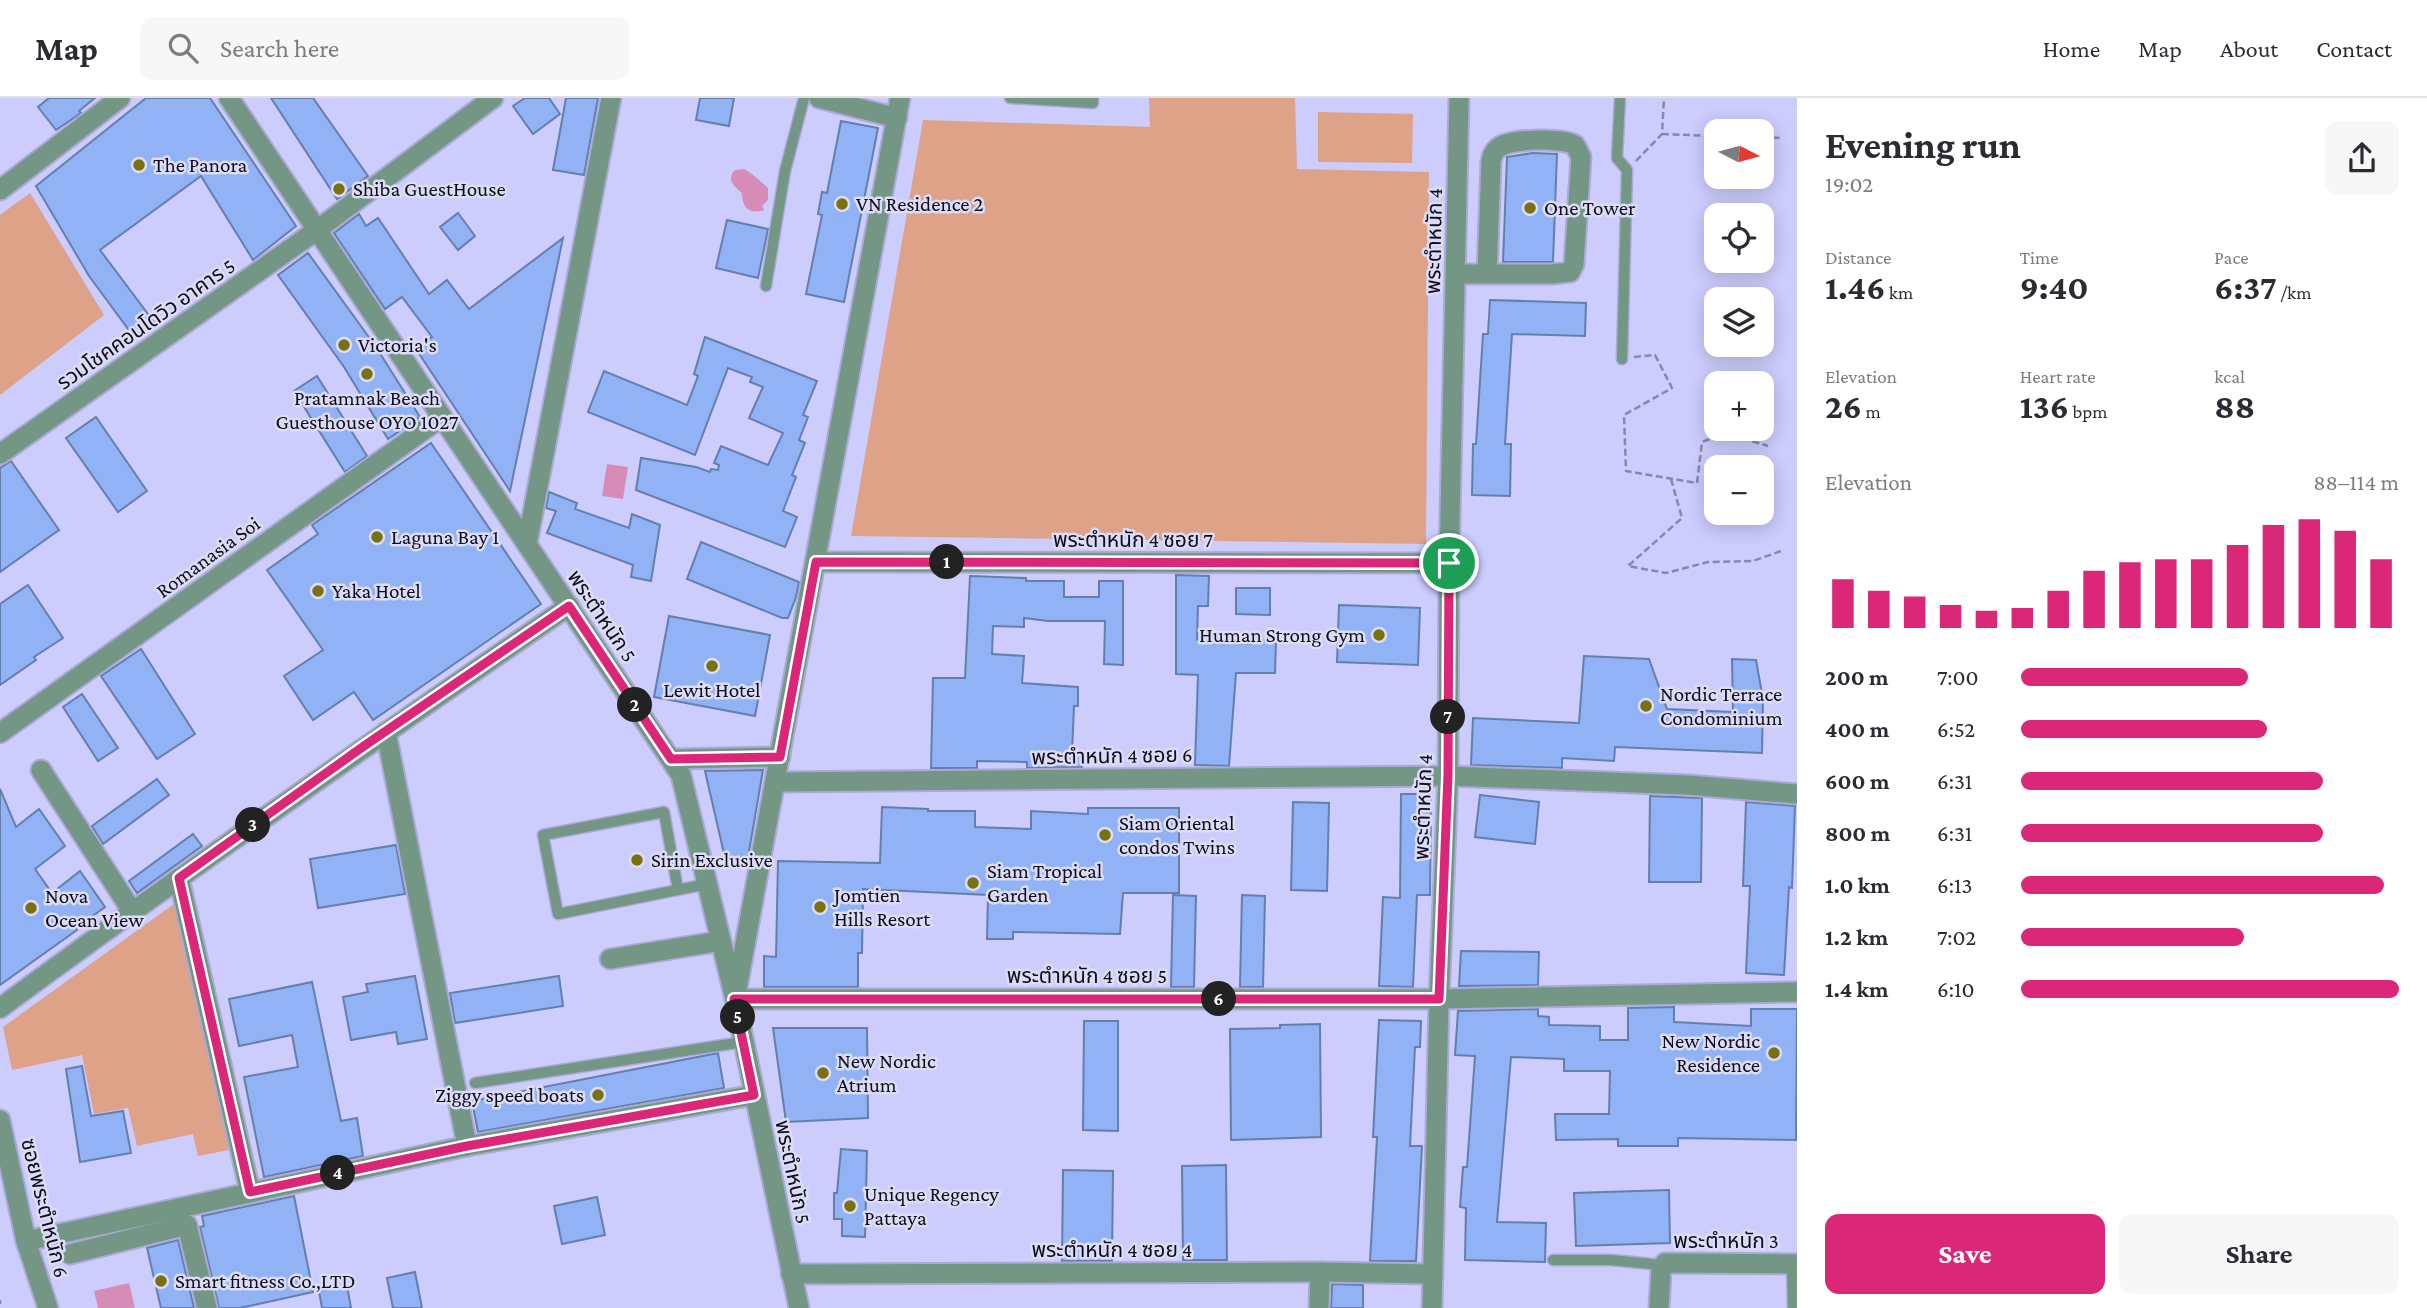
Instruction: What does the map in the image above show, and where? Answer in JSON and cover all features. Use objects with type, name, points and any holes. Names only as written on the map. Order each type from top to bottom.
[{"type":"street","points":[[0,190],[120,98]]},
{"type":"street","name":"พระตำหนัก 5","points":[[229,98],[681,775],[734,999],[799,1308]]},
{"type":"street","name":"รวมโชคคอนโดวิว อาคาร 5","points":[[0,454],[317,230],[493,98]]},
{"type":"street","points":[[527,544],[611,98]]},
{"type":"street","points":[[819,98],[897,118]]},
{"type":"street","points":[[734,999],[900,98]]},
{"type":"street","name":"พระตำหนัก 4","points":[[1432,1308],[1439,999],[1448,775],[1449,563],[1459,98]]},
{"type":"street","points":[[1456,274],[1487,274],[1560,274],[1570,272],[1573,268],[1581,157],[1575,145],[1562,141],[1518,141],[1501,145],[1495,150],[1491,162],[1487,274]]},
{"type":"street","name":"Romanasia Soi","points":[[0,733],[442,417]]},
{"type":"street","name":"พระตำหนัก 4 ซอย 7","points":[[816,562],[1449,563]]},
{"type":"street","points":[[0,1009],[132,911],[569,606]]},
{"type":"street","points":[[386,732],[467,1146]]},
{"type":"street","points":[[671,759],[780,757]]},
{"type":"street","points":[[41,770],[132,911]]},
{"type":"street","name":"พระตำหนัก 4 ซอย 6","points":[[776,782],[1448,775],[1688,785],[1797,794]]},
{"type":"street","points":[[179,878],[250,1192]]},
{"type":"street","points":[[610,959],[720,941]]},
{"type":"street","name":"พระตำหนัก 4 ซอย 5","points":[[734,999],[1439,999],[1797,992]]},
{"type":"street","points":[[26,1241],[467,1146],[754,1095]]},
{"type":"street","name":"ซอยพระตำหนัก 6","points":[[0,1120],[26,1241],[48,1308]]},
{"type":"street","points":[[70,1254],[187,1225],[207,1308]]},
{"type":"street","name":"พระตำหนัก 3","points":[[1659,1308],[1662,1265],[1677,1262],[1794,1264]]},
{"type":"street","points":[[1319,1308],[1320,1272]]},
{"type":"street","name":"พระตำหนัก 4 ซอย 4","points":[[791,1274],[1432,1274]]},
{"type":"lane","points":[[766,286],[785,170],[804,98]]},
{"type":"lane","points":[[1010,98],[1093,103],[1093,98]]},
{"type":"lane","points":[[1620,98],[1617,158],[1627,170],[1622,359]]},
{"type":"lane","points":[[678,890],[664,812],[543,835],[558,914],[678,890],[707,884]]},
{"type":"lane","points":[[475,1083],[743,1042]]},
{"type":"lane","points":[[1553,1261],[1611,1260],[1662,1265]]},
{"type":"lane","points":[[1793,1308],[1794,1264]]},
{"type":"path","points":[[1627,170],[1662,134],[1664,98]]},
{"type":"path","points":[[1662,134],[1704,135]]},
{"type":"path","points":[[1774,138],[1780,138]]},
{"type":"path","points":[[1622,359],[1655,355],[1672,388],[1624,415],[1626,471],[1697,483],[1702,442],[1727,433],[1768,446]]},
{"type":"path","points":[[1671,479],[1682,518],[1628,566],[1666,573],[1708,562],[1753,561],[1784,550]]},
{"type":"shaded area","points":[[1149,98],[1295,98],[1297,169],[1429,172],[1426,544],[851,536],[923,120],[1150,127]]},
{"type":"shaded area","points":[[1318,112],[1413,114],[1412,163],[1318,162]]},
{"type":"shaded area","points":[[744,169],[768,188],[768,200],[762,206],[764,210],[755,212],[748,209],[743,203],[742,193],[732,183],[731,177],[735,170]]},
{"type":"shaded area","points":[[30,193],[104,315],[0,395],[0,215]]},
{"type":"shaded area","points":[[607,464],[628,467],[623,499],[602,496]]},
{"type":"shaded area","points":[[178,901],[229,1150],[198,1156],[193,1134],[137,1146],[128,1108],[94,1114],[82,1055],[12,1070],[3,1027]]},
{"type":"shaded area","points":[[129,1283],[135,1308],[98,1308],[94,1291]]},
{"type":"building","points":[[49,98],[95,98],[79,111],[81,113],[56,130],[38,107]]},
{"type":"building","name":"The Panora","points":[[146,98],[210,98],[296,226],[253,260],[201,176],[100,250],[154,322],[134,337],[89,276],[36,186]]},
{"type":"building","points":[[271,98],[313,98],[368,176],[337,199]]},
{"type":"building","points":[[525,98],[549,98],[560,114],[533,134],[513,106]]},
{"type":"building","points":[[566,98],[598,98],[584,175],[553,170]]},
{"type":"building","points":[[700,98],[734,98],[729,126],[696,120]]},
{"type":"building","name":"VN Residence 2","points":[[841,121],[878,128],[844,302],[806,294],[822,215],[818,214],[822,192],[827,193]]},
{"type":"building","name":"One Tower","points":[[1533,153],[1557,154],[1553,262],[1503,262],[1507,157]]},
{"type":"building","points":[[458,213],[475,236],[458,250],[440,227]]},
{"type":"building","points":[[359,214],[366,226],[378,218],[429,294],[447,280],[469,309],[563,238],[510,491],[416,349],[432,337],[402,297],[385,309],[334,233]]},
{"type":"building","points":[[727,220],[768,229],[758,278],[716,268]]},
{"type":"building","points":[[308,253],[376,347],[420,417],[388,439],[344,367],[278,275]]},
{"type":"building","points":[[1490,300],[1586,303],[1585,336],[1512,334],[1505,444],[1511,444],[1510,496],[1472,495],[1473,444],[1476,444],[1483,334],[1488,334]]},
{"type":"building","points":[[705,337],[817,381],[803,415],[808,417],[799,440],[805,443],[792,475],[796,477],[783,511],[797,517],[785,547],[636,490],[641,458],[696,467],[710,472],[711,469],[718,470],[719,465],[714,463],[721,446],[768,465],[783,433],[749,418],[763,387],[750,382],[752,377],[728,368],[695,455],[588,412],[604,371],[687,405],[698,376],[694,374]]},
{"type":"building","points":[[317,376],[367,456],[345,472],[294,391]]},
{"type":"building","points":[[96,417],[147,491],[118,512],[66,438]]},
{"type":"building","points":[[431,443],[541,604],[373,720],[354,692],[313,720],[284,676],[323,650],[267,570],[318,534],[312,525]]},
{"type":"building","points":[[11,461],[59,530],[0,572],[0,468]]},
{"type":"building","points":[[549,492],[577,503],[575,509],[629,528],[632,514],[660,525],[651,581],[631,577],[633,565],[547,533],[556,511],[546,508]]},
{"type":"building","points":[[701,542],[799,582],[788,618],[782,618],[687,579]]},
{"type":"building","points":[[1176,575],[1209,576],[1208,606],[1198,606],[1197,640],[1202,643],[1252,644],[1252,640],[1276,641],[1275,673],[1236,673],[1229,766],[1195,765],[1198,675],[1176,674]]},
{"type":"building","points":[[970,576],[1064,581],[1064,597],[1099,597],[1099,581],[1123,581],[1123,665],[1104,664],[1105,621],[1048,621],[1024,618],[1024,627],[993,626],[992,654],[1024,656],[1022,683],[1078,687],[1078,706],[1074,706],[1072,753],[1083,753],[1082,767],[1027,768],[1027,762],[977,761],[977,768],[931,768],[933,678],[965,678]]},
{"type":"building","points":[[28,585],[63,638],[34,657],[36,660],[0,685],[0,604]]},
{"type":"building","points":[[1236,588],[1270,588],[1270,615],[1236,614]]},
{"type":"building","name":"Human Strong Gym","points":[[1339,605],[1420,608],[1418,665],[1337,662]]},
{"type":"building","name":"Lewit Hotel","points":[[669,616],[770,635],[755,716],[654,697]]},
{"type":"building","points":[[141,649],[195,734],[157,759],[101,676]]},
{"type":"building","points":[[1584,656],[1649,659],[1667,709],[1733,712],[1732,659],[1756,660],[1763,699],[1762,753],[1615,747],[1614,761],[1562,758],[1562,768],[1471,765],[1473,718],[1579,723]]},
{"type":"building","points":[[82,694],[118,748],[98,761],[63,707]]},
{"type":"building","points":[[763,770],[748,857],[725,858],[705,771]]},
{"type":"building","points":[[157,779],[169,795],[103,844],[92,826]]},
{"type":"building","points":[[0,789],[16,827],[39,809],[65,846],[35,869],[52,893],[80,871],[105,907],[0,985]]},
{"type":"building","points":[[1401,794],[1431,794],[1430,895],[1417,895],[1413,987],[1379,986],[1383,897],[1400,898]]},
{"type":"building","points":[[1480,795],[1539,802],[1535,844],[1475,837]]},
{"type":"building","points":[[1650,796],[1702,798],[1701,882],[1649,882]]},
{"type":"building","points":[[1293,802],[1329,803],[1327,891],[1291,890]]},
{"type":"building","points":[[1746,802],[1795,806],[1792,888],[1789,887],[1784,975],[1746,973],[1750,886],[1743,886]]},
{"type":"building","points":[[882,807],[975,811],[975,827],[1031,829],[1031,811],[1088,814],[1088,808],[1179,808],[1179,893],[1123,893],[1120,934],[1013,932],[1013,939],[987,939],[988,895],[863,889],[862,953],[858,953],[858,987],[764,987],[764,956],[776,957],[778,861],[880,863]]},
{"type":"building","points":[[193,834],[202,846],[137,893],[129,881]]},
{"type":"building","points":[[396,845],[405,894],[318,908],[310,859]]},
{"type":"building","points":[[1173,895],[1196,896],[1194,987],[1171,987]]},
{"type":"building","points":[[1242,895],[1265,896],[1263,987],[1240,987]]},
{"type":"building","points":[[1461,951],[1539,952],[1538,985],[1459,986]]},
{"type":"building","points":[[415,976],[427,1039],[398,1044],[396,1032],[351,1040],[343,997],[368,992],[366,984]]},
{"type":"building","points":[[559,976],[563,1006],[455,1023],[450,993]]},
{"type":"building","points":[[312,982],[341,1121],[357,1118],[363,1156],[264,1177],[244,1077],[298,1067],[292,1035],[239,1046],[229,999]]},
{"type":"building","points":[[1674,1007],[1674,1022],[1751,1026],[1751,1009],[1797,1009],[1796,1140],[1678,1138],[1678,1146],[1618,1146],[1618,1139],[1556,1140],[1555,1114],[1609,1114],[1610,1071],[1564,1071],[1564,1059],[1511,1057],[1497,1222],[1546,1223],[1545,1262],[1465,1260],[1466,1208],[1460,1207],[1463,1167],[1467,1167],[1475,1056],[1455,1055],[1458,1011],[1538,1009],[1538,1016],[1549,1017],[1549,1025],[1600,1026],[1600,1040],[1628,1040],[1628,1008]]},
{"type":"building","points":[[1379,1020],[1421,1021],[1420,1047],[1415,1047],[1410,1146],[1422,1146],[1416,1261],[1370,1261],[1377,1137],[1373,1137]]},
{"type":"building","points":[[1084,1021],[1118,1021],[1118,1131],[1083,1130]]},
{"type":"building","points":[[1320,1024],[1321,1137],[1231,1140],[1230,1029]]},
{"type":"building","name":"New Nordic Atrium","points":[[773,1028],[867,1028],[868,1118],[786,1122]]},
{"type":"building","name":"Ziggy speed boats","points":[[718,1053],[724,1088],[478,1132],[472,1101]]},
{"type":"building","points":[[82,1066],[91,1116],[123,1111],[131,1153],[80,1162],[66,1069]]},
{"type":"building","points":[[841,1149],[867,1151],[865,1237],[842,1236],[842,1219],[834,1219],[834,1193],[837,1193]]},
{"type":"building","points":[[1226,1165],[1227,1260],[1183,1260],[1182,1166]]},
{"type":"building","points":[[1063,1170],[1113,1171],[1112,1261],[1062,1261]]},
{"type":"building","points":[[1669,1190],[1670,1243],[1576,1246],[1574,1193]]},
{"type":"building","points":[[294,1196],[313,1292],[240,1308],[219,1308],[200,1227],[204,1226],[202,1216]]},
{"type":"building","points":[[597,1197],[605,1235],[562,1244],[554,1206]]},
{"type":"building","points":[[178,1240],[194,1308],[161,1308],[147,1248]]},
{"type":"building","points":[[415,1272],[422,1308],[393,1308],[387,1278]]},
{"type":"building","points":[[1332,1284],[1363,1285],[1363,1308],[1331,1308]]},
{"type":"building","points":[[347,1285],[351,1308],[322,1308],[319,1291]]},
{"type":"place","name":"The Panora","points":[[139,165]]},
{"type":"place","name":"Shiba GuestHouse","points":[[339,189]]},
{"type":"place","name":"VN Residence 2","points":[[842,204]]},
{"type":"place","name":"One Tower","points":[[1530,208]]},
{"type":"place","name":"Victoria's","points":[[344,345]]},
{"type":"place","name":"Pratamnak Beach Guesthouse OYO 1027","points":[[367,374]]},
{"type":"place","name":"Laguna Bay 1","points":[[377,537]]},
{"type":"place","name":"Yaka Hotel","points":[[318,591]]},
{"type":"place","name":"Human Strong Gym","points":[[1379,635]]},
{"type":"place","name":"Lewit Hotel","points":[[712,666]]},
{"type":"place","name":"Nordic Terrace Condominium","points":[[1646,706]]},
{"type":"place","name":"Siam Oriental condos Twins","points":[[1105,835]]},
{"type":"place","name":"Sirin Exclusive","points":[[637,860]]},
{"type":"place","name":"Siam Tropical Garden","points":[[973,883]]},
{"type":"place","name":"Jomtien Hills Resort","points":[[820,907]]},
{"type":"place","name":"Nova Ocean View","points":[[31,908]]},
{"type":"place","name":"New Nordic Residence","points":[[1774,1053]]},
{"type":"place","name":"New Nordic Atrium","points":[[823,1073]]},
{"type":"place","name":"Ziggy speed boats","points":[[598,1095]]},
{"type":"place","name":"Unique Regency Pattaya","points":[[850,1206]]},
{"type":"place","name":"Smart fitness Co.,LTD","points":[[161,1281]]},
{"type":"route","points":[[816,562],[1449,563],[1448,775],[1439,999],[734,999],[754,1095],[467,1146],[250,1192],[179,878],[364,746],[569,606],[671,759],[780,757],[816,562]]}]
